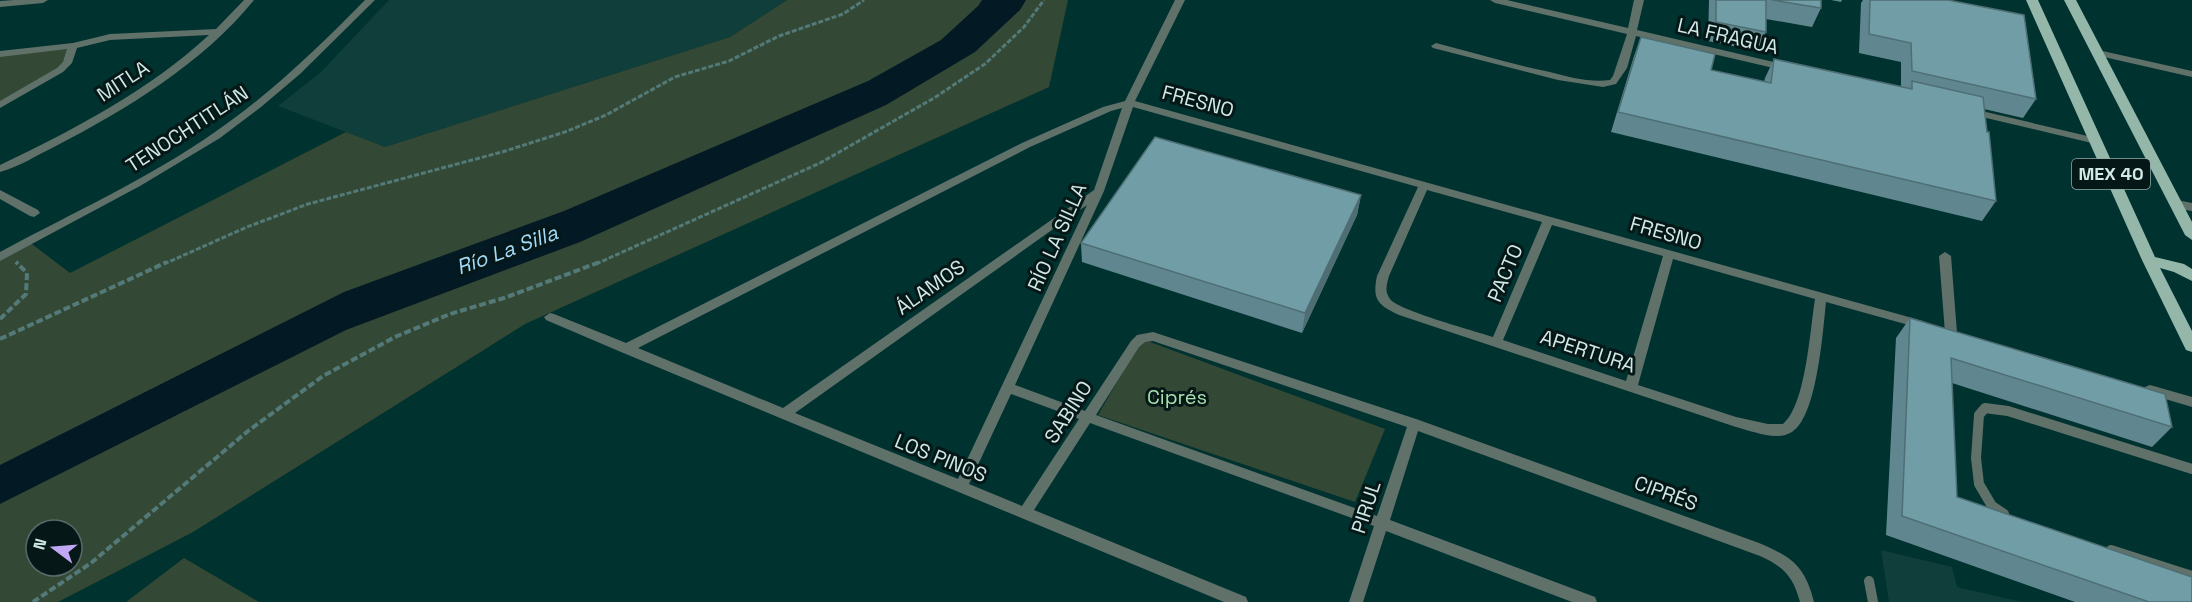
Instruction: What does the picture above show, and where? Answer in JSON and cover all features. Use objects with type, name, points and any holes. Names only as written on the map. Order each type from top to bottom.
[{"type":"main road","name":"MEX 40","points":[[2032,0],[2150,260],[2192,346]]},
{"type":"main road","name":"MEX 40","points":[[2070,0],[2192,235]]},
{"type":"main road","points":[[2150,260],[2179,268],[2192,276]]},
{"type":"street","points":[[0,4],[43,0]]},
{"type":"street","name":"MITLA","points":[[0,169],[59,141],[128,102],[220,32],[249,0]]},
{"type":"street","name":"TENOCHTITLÁN","points":[[3,255],[132,186],[217,135],[282,85],[370,0]]},
{"type":"street","name":"RÍO LA SILLA","points":[[961,487],[1099,191],[1129,103],[1180,0]]},
{"type":"street","name":"LA FRAGUA","points":[[1495,0],[1796,70]]},
{"type":"street","points":[[1436,46],[1577,82],[1612,84],[1619,75],[1633,32],[1640,0]]},
{"type":"street","points":[[0,54],[73,46],[110,37],[220,32]]},
{"type":"street","points":[[0,105],[60,70],[67,63],[73,46]]},
{"type":"street","points":[[2098,53],[2192,74]]},
{"type":"street","points":[[625,349],[1026,146],[1107,109],[1129,103]]},
{"type":"street","name":"FRESNO","points":[[1129,103],[1946,332],[1945,256]]},
{"type":"street","points":[[1958,108],[2096,141]]},
{"type":"street","name":"APERTURA","points":[[1424,185],[1383,276],[1382,297],[1386,304],[1403,312],[1497,341],[1736,422],[1772,429],[1788,429],[1796,423],[1806,397],[1821,297]]},
{"type":"street","name":"ÁLAMOS","points":[[784,414],[1099,191]]},
{"type":"street","points":[[0,194],[34,213]]},
{"type":"street","name":"PACTO","points":[[1497,341],[1549,219]]},
{"type":"street","points":[[1631,386],[1669,254]]},
{"type":"street","name":"LOS PINOS","points":[[550,317],[1241,602]]},
{"type":"street","name":"SABINO","points":[[1024,513],[1135,344],[1146,336]]},
{"type":"street","name":"CIPRÉS","points":[[1146,336],[1167,339],[1414,424],[1771,554],[1792,567],[1800,578],[1807,602]]},
{"type":"street","points":[[2135,386],[2192,402]]},
{"type":"street","points":[[1008,388],[1381,523],[1590,602]]},
{"type":"street","name":"PIRUL","points":[[1356,602],[1414,424]]},
{"type":"lane","points":[[2176,204],[2192,207]]},
{"type":"lane","points":[[2014,518],[1995,510],[1978,487],[1979,415],[1985,408],[2008,411],[2192,471]]},
{"type":"lane","points":[[2104,547],[2192,576]]},
{"type":"lane","points":[[1869,581],[1873,602]]},
{"type":"path","points":[[0,339],[17,329],[96,296],[184,252],[260,220],[339,194],[522,146],[597,120],[675,77],[728,61],[757,49],[777,36],[826,23],[850,11],[864,0]]},
{"type":"path","points":[[33,602],[91,563],[248,431],[322,376],[395,337],[450,314],[504,298],[589,267],[820,163],[934,98],[985,64],[1024,27],[1044,0]]},
{"type":"path","points":[[0,319],[26,294],[28,286],[27,273],[3,255]]},
{"type":"shaded area","points":[[389,0],[787,0],[730,37],[385,147],[278,106],[321,72]]},
{"type":"shaded area","points":[[1881,550],[1952,567],[1957,587],[2022,602],[1889,602]]},
{"type":"green space","points":[[787,0],[1068,0],[1049,87],[525,324],[193,532],[58,602],[0,602],[0,257],[28,241],[70,273],[346,132],[385,147],[730,37]]},
{"type":"green space","points":[[73,46],[67,63],[0,105],[0,54]]},
{"type":"green space","name":"Ciprés","points":[[1142,339],[1385,429],[1355,502],[1098,415]]},
{"type":"green space","points":[[184,558],[259,602],[126,602]]},
{"type":"water","name":"Río La Silla","points":[[982,0],[1026,0],[1020,10],[975,52],[886,105],[580,242],[346,330],[0,504],[0,465],[344,292],[564,211],[868,81],[941,40]]},
{"type":"building","points":[[1716,0],[1766,0],[1766,32],[1716,22]]},
{"type":"building","points":[[1772,0],[1821,0],[1821,8]]},
{"type":"building","points":[[1870,0],[1948,0],[2024,15],[2036,99],[1912,71],[1911,43],[1869,34]]},
{"type":"building","points":[[1641,37],[1715,54],[1711,70],[1771,83],[1774,59],[1912,89],[1912,81],[1983,97],[1996,201],[1618,112]]},
{"type":"building","points":[[1155,137],[1361,195],[1305,313],[1081,243]]},
{"type":"building","points":[[1910,318],[2165,394],[2172,427],[1951,358],[1957,497],[2192,577],[2192,602],[2149,602],[1902,516]]}]
